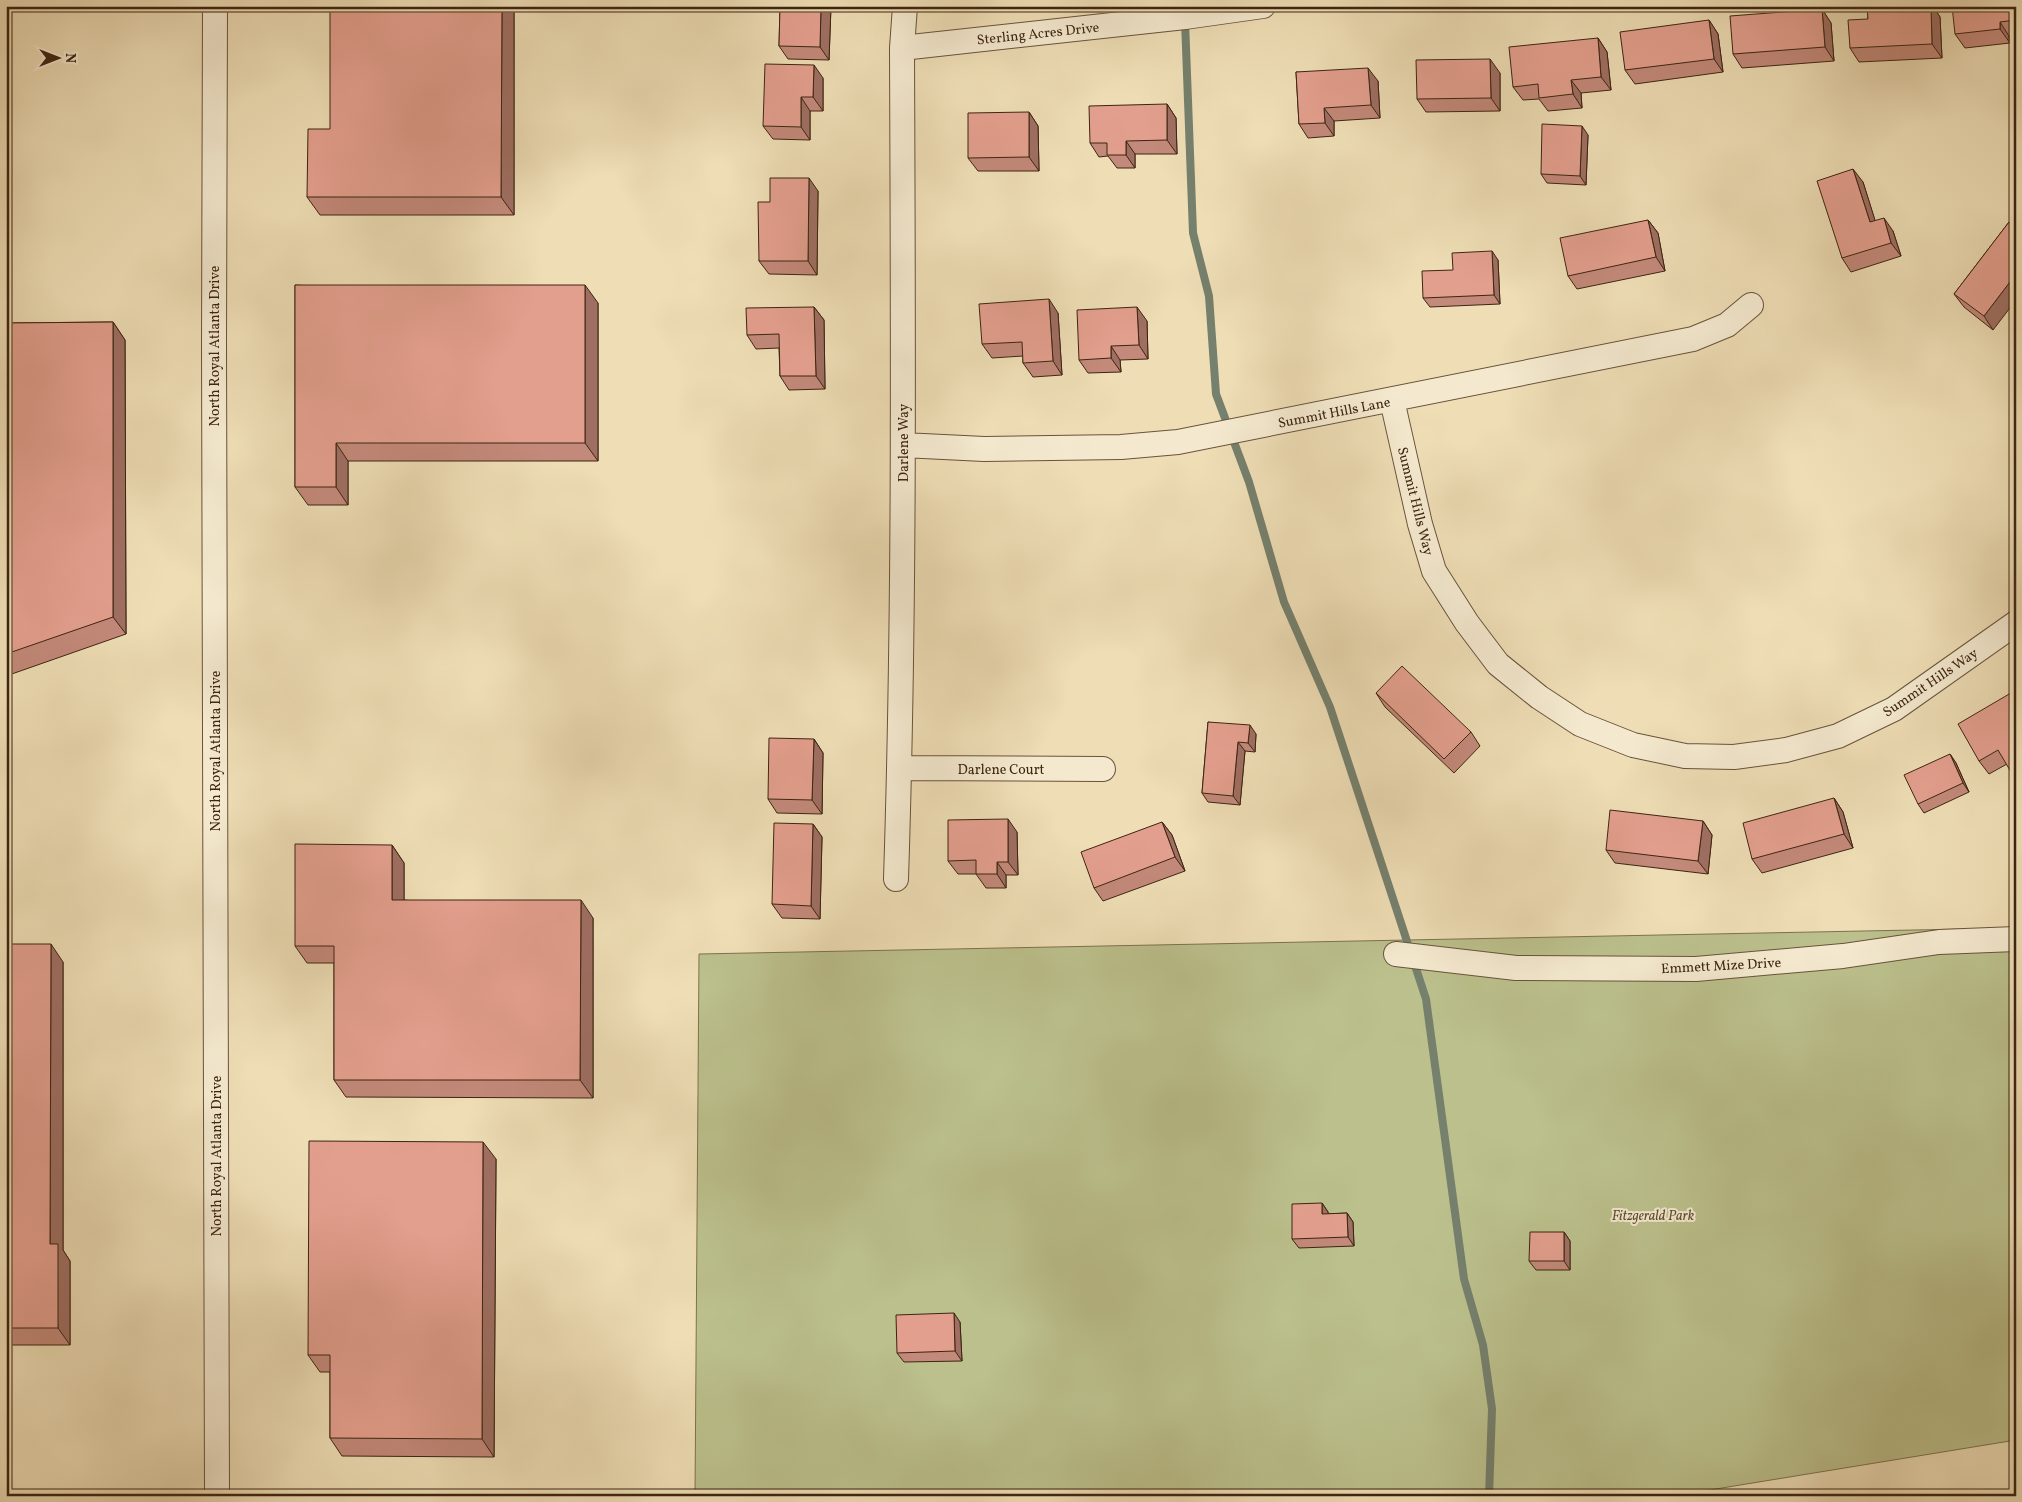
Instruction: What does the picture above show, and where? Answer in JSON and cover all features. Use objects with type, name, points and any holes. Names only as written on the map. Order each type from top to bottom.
[{"type":"street","name":"North Royal Atlanta Drive","points":[[215,6],[217,1496]]},
{"type":"street","name":"Darlene Way","points":[[896,879],[903,445],[902,48],[905,6]]},
{"type":"street","name":"Sterling Acres Drive","points":[[902,48],[1185,17],[1263,6]]},
{"type":"street","name":"Summit Hills Lane","points":[[903,445],[984,449],[1121,447],[1178,442],[1693,339],[1727,325],[1751,305]]},
{"type":"street","name":"Summit Hills Way","points":[[1392,400],[1420,524],[1434,571],[1466,623],[1498,664],[1539,697],[1580,724],[1634,745],[1685,756],[1734,757],[1786,750],[1838,736],[1894,709],[2016,623]]},
{"type":"street","name":"Darlene Court","points":[[899,768],[1103,769]]},
{"type":"street","name":"Emmett Mize Drive","points":[[1396,954],[1516,968],[1696,969],[1843,956],[1939,942],[2016,940]]},
{"type":"green space","name":"Fitzgerald Park","points":[[2016,928],[2016,1440],[1673,1496],[695,1496],[699,954]]},
{"type":"building","points":[[330,6],[502,6],[501,197],[307,197],[308,129],[330,129]]},
{"type":"building","points":[[780,6],[821,6],[820,47],[779,46]]},
{"type":"building","points":[[1867,6],[1931,6],[1932,44],[1850,48],[1848,20],[1868,19]]},
{"type":"building","points":[[1952,6],[2016,6],[2016,20],[2000,22],[2000,29],[1955,34]]},
{"type":"building","points":[[1822,9],[1825,47],[1733,54],[1730,16]]},
{"type":"building","points":[[1709,20],[1714,59],[1625,70],[1620,32]]},
{"type":"building","points":[[1598,38],[1601,77],[1571,80],[1573,94],[1539,98],[1538,84],[1513,87],[1509,47]]},
{"type":"building","points":[[1490,59],[1491,98],[1417,99],[1416,60]]},
{"type":"building","points":[[765,64],[814,65],[813,97],[801,97],[801,127],[763,126]]},
{"type":"building","points":[[1368,68],[1371,105],[1324,108],[1325,123],[1299,124],[1296,72]]},
{"type":"building","points":[[1167,104],[1167,140],[1126,141],[1126,155],[1107,155],[1107,143],[1090,143],[1089,106]]},
{"type":"building","points":[[1029,112],[1029,157],[968,158],[968,113]]},
{"type":"building","points":[[1542,124],[1582,126],[1580,176],[1541,174]]},
{"type":"building","points":[[1853,169],[1870,222],[1884,218],[1891,243],[1842,258],[1817,181]]},
{"type":"building","points":[[770,178],[809,178],[808,261],[759,261],[758,202],[770,202]]},
{"type":"building","points":[[1648,220],[1656,257],[1568,276],[1560,238]]},
{"type":"building","points":[[2009,222],[2016,227],[2016,274],[1984,316],[1954,294]]},
{"type":"building","points":[[1492,251],[1494,295],[1423,298],[1422,271],[1453,270],[1452,253]]},
{"type":"building","points":[[295,285],[585,285],[585,443],[336,443],[336,487],[295,487]]},
{"type":"building","points":[[1049,299],[1053,361],[1023,363],[1022,342],[982,344],[979,304]]},
{"type":"building","points":[[814,307],[816,376],[780,376],[779,334],[747,335],[746,308]]},
{"type":"building","points":[[1137,307],[1139,345],[1111,346],[1111,358],[1079,360],[1077,310]]},
{"type":"building","points":[[113,322],[113,617],[6,654],[6,323]]},
{"type":"building","points":[[1402,666],[1471,732],[1444,759],[1376,693]]},
{"type":"building","points":[[2016,690],[2016,769],[2011,772],[1998,750],[1979,761],[1958,724]]},
{"type":"building","points":[[1208,722],[1250,725],[1248,743],[1238,742],[1233,796],[1202,793]]},
{"type":"building","points":[[769,738],[814,739],[812,800],[768,799]]},
{"type":"building","points":[[1950,754],[1963,783],[1918,804],[1904,775]]},
{"type":"building","points":[[1834,798],[1844,834],[1752,859],[1743,823]]},
{"type":"building","points":[[1610,810],[1703,821],[1698,861],[1606,850]]},
{"type":"building","points":[[1008,819],[1008,862],[997,862],[997,874],[976,874],[976,860],[948,861],[948,820]]},
{"type":"building","points":[[1162,822],[1175,857],[1094,888],[1081,852]]},
{"type":"building","points":[[774,823],[813,824],[811,906],[772,904]]},
{"type":"building","points":[[295,844],[392,845],[392,900],[581,900],[580,1080],[334,1080],[334,946],[295,946]]},
{"type":"building","points":[[6,944],[51,944],[50,1244],[58,1244],[58,1328],[6,1328]]},
{"type":"building","points":[[309,1141],[483,1142],[482,1439],[330,1438],[330,1355],[308,1355]]},
{"type":"building","points":[[1322,1203],[1322,1214],[1347,1213],[1348,1237],[1292,1239],[1292,1204]]},
{"type":"building","points":[[1530,1232],[1564,1232],[1564,1261],[1529,1261]]},
{"type":"building","points":[[954,1313],[955,1351],[897,1353],[896,1315]]},
{"type":"waterway","points":[[1185,21],[1193,233],[1209,296],[1216,394],[1249,482],[1284,602],[1330,707],[1426,999],[1464,1279],[1483,1345],[1492,1409],[1489,1496]]}]
